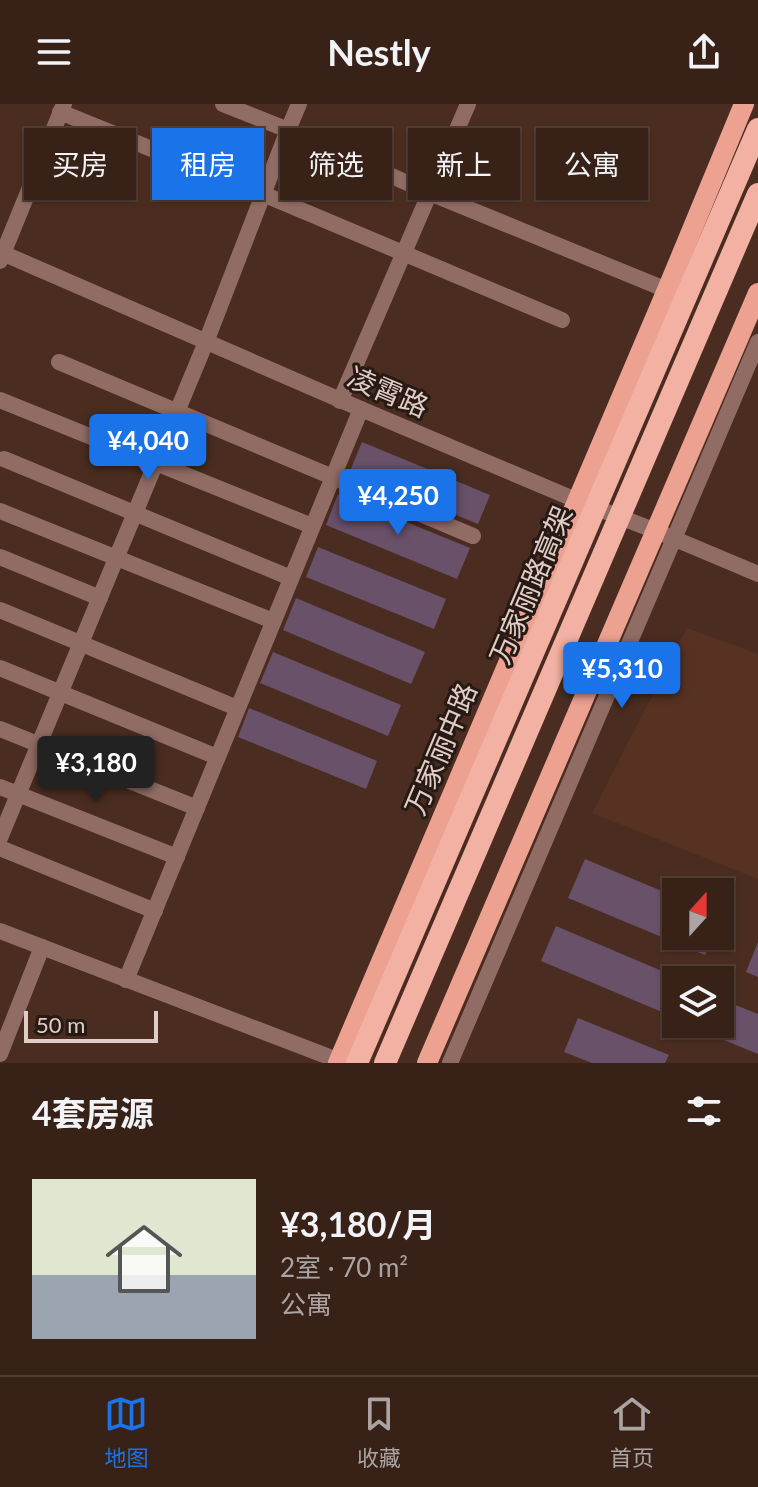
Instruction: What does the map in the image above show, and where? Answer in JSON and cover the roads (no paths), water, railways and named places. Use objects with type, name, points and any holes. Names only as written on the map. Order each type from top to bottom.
[{"type":"highway","name":"万家丽路高架","points":[[345,1062],[758,129]]},
{"type":"highway","name":"万家丽路高架","points":[[385,1063],[758,194]]},
{"type":"main road","name":"万家丽中路","points":[[345,1062],[576,500],[744,104]]},
{"type":"main road","points":[[427,1063],[665,535],[758,293]]},
{"type":"street","points":[[223,104],[283,128]]},
{"type":"street","points":[[289,128],[299,104]]},
{"type":"street","points":[[458,128],[468,104]]},
{"type":"street","points":[[1,256],[62,108],[152,147]]},
{"type":"street","points":[[264,191],[280,150]]},
{"type":"street","points":[[264,194],[562,320]]},
{"type":"street","points":[[0,838],[206,342],[261,200]]},
{"type":"street","points":[[340,401],[427,200]]},
{"type":"street","points":[[447,200],[667,290]]},
{"type":"street","name":"凌霄路","points":[[1,256],[758,574]]},
{"type":"street","points":[[450,1063],[665,535],[758,342]]},
{"type":"street","points":[[59,362],[473,536]]},
{"type":"street","points":[[0,400],[312,526]]},
{"type":"street","points":[[126,980],[361,409]]},
{"type":"street","points":[[4,459],[291,578]]},
{"type":"street","points":[[0,511],[273,621]]},
{"type":"street","points":[[0,557],[100,598]]},
{"type":"street","points":[[0,610],[237,708]]},
{"type":"street","points":[[0,668],[217,757]]},
{"type":"street","points":[[0,729],[197,808]]},
{"type":"street","points":[[0,787],[177,857]]},
{"type":"street","points":[[0,848],[155,911]]},
{"type":"street","points":[[0,931],[345,1062]]},
{"type":"street","points":[[0,1054],[42,947]]},
{"type":"street","points":[[0,1003],[17,1010]]}]
